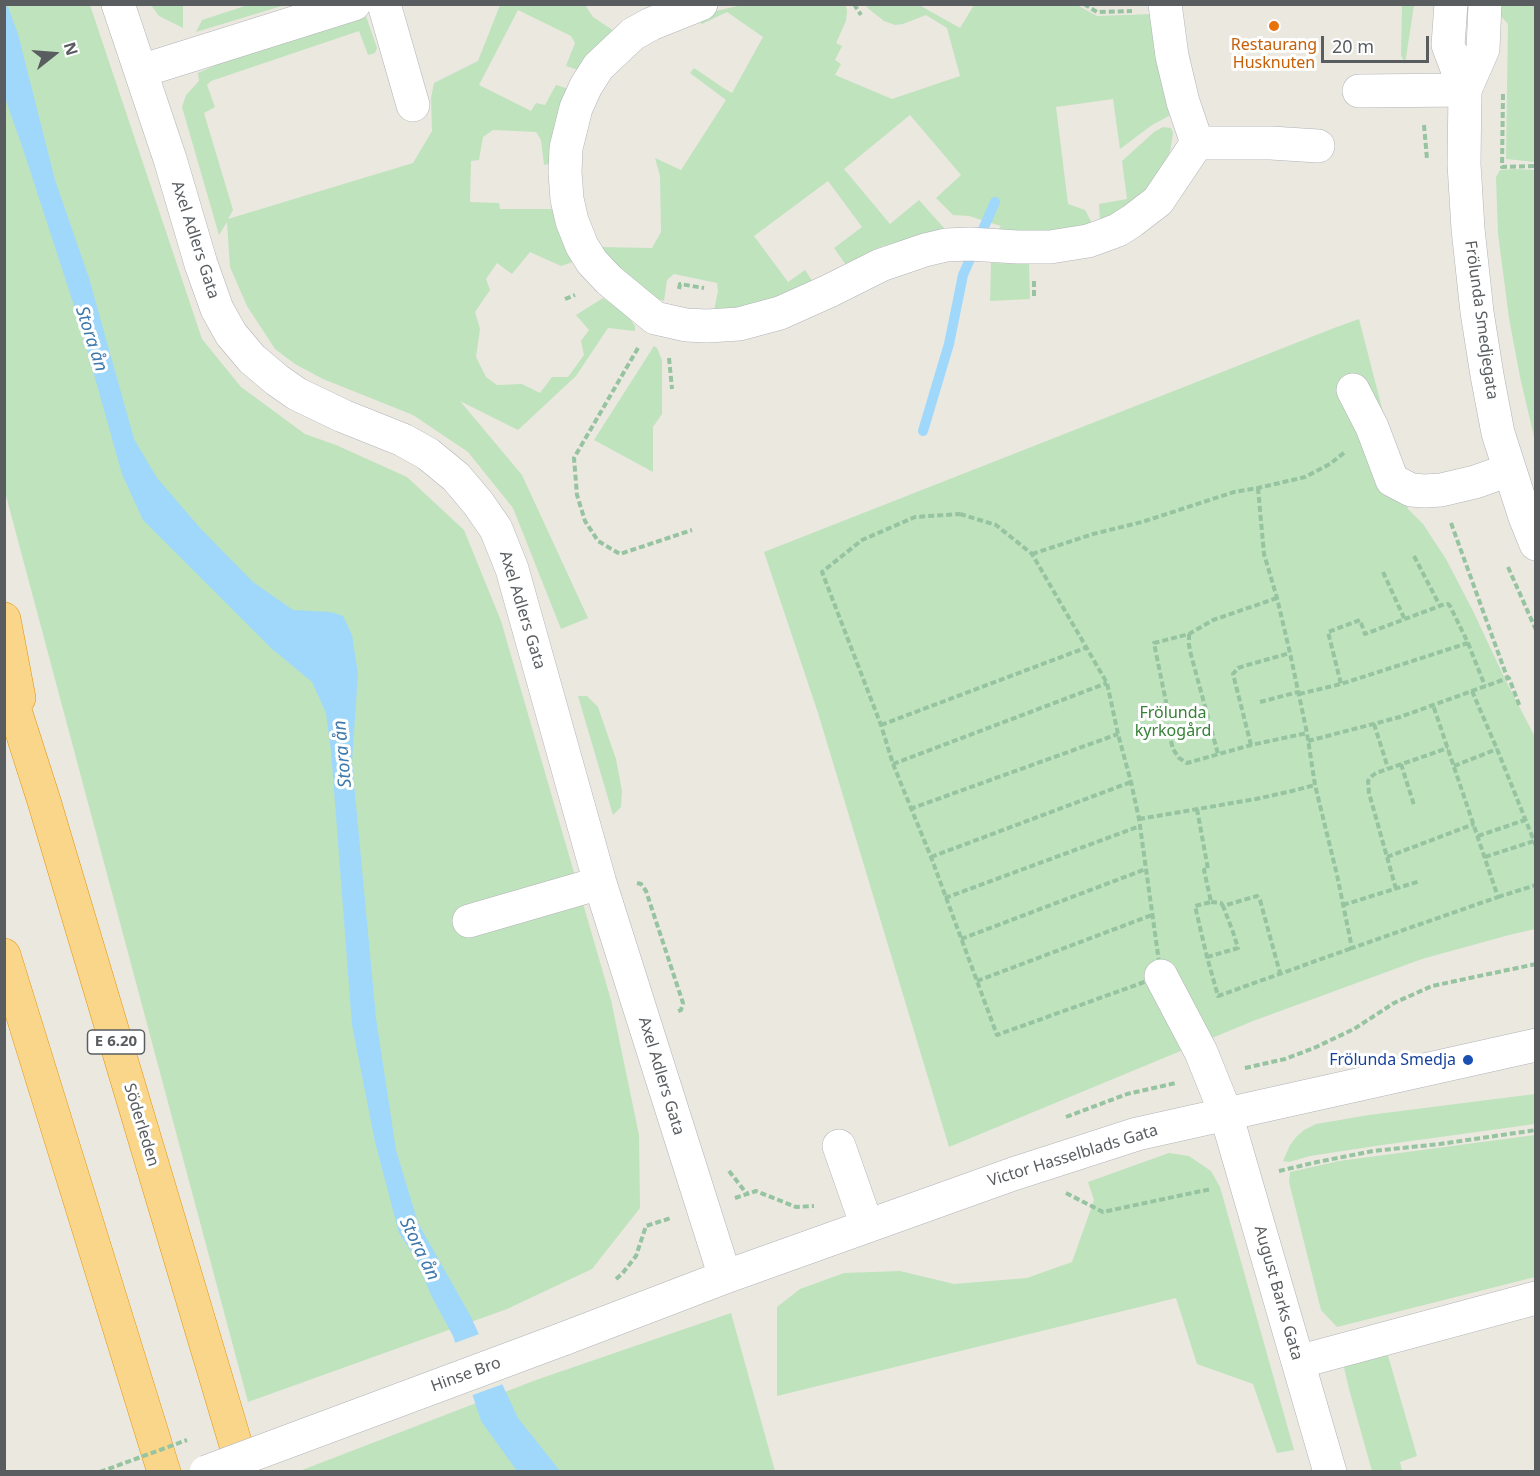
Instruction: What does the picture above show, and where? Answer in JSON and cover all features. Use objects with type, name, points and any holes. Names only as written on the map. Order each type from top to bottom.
[{"type":"highway","points":[[4,619],[30,756]]},
{"type":"highway","name":"Söderleden","points":[[4,676],[244,1472]]},
{"type":"highway","points":[[4,955],[164,1472]]},
{"type":"street","name":"Axel Adlers Gata","points":[[118,4],[170,159],[201,264],[217,309],[231,334],[252,359],[297,394],[343,416],[403,440],[428,454],[456,477],[496,529],[512,569],[600,883],[725,1277]]},
{"type":"street","points":[[141,71],[354,4]]},
{"type":"street","points":[[384,4],[413,105]]},
{"type":"street","points":[[701,4],[651,24],[633,34],[598,67],[576,108],[566,148],[567,199],[572,221],[582,246],[592,262],[609,280],[655,318],[686,325],[739,324],[780,313],[881,265],[946,245],[1050,247],[1088,241],[1118,230],[1158,201],[1197,143]]},
{"type":"street","name":"Frölunda Smedjegata","points":[[1451,4],[1448,45],[1465,90],[1464,164],[1477,312],[1498,433],[1536,544]]},
{"type":"street","name":"Frölunda Smedjegata","points":[[1465,90],[1483,49],[1485,4]]},
{"type":"street","points":[[1165,6],[1183,102],[1197,143]]},
{"type":"street","points":[[1359,91],[1465,90]]},
{"type":"street","points":[[1197,143],[1271,143],[1318,146]]},
{"type":"street","points":[[1353,390],[1372,427],[1392,480],[1411,490],[1441,490],[1509,470]]},
{"type":"street","points":[[469,921],[600,883]]},
{"type":"street","name":"August Barks Gata","points":[[1161,976],[1201,1052],[1226,1114],[1330,1472]]},
{"type":"street","name":"Victor Hasselblads Gata","points":[[725,1277],[1014,1174],[1137,1134],[1536,1045]]},
{"type":"street","points":[[839,1146],[867,1226]]},
{"type":"street","name":"Hinse Bro","points":[[206,1472],[725,1277]]},
{"type":"street","points":[[1298,1362],[1536,1298]]},
{"type":"path","points":[[854,4],[861,15]]},
{"type":"path","points":[[1084,4],[1097,12],[1110,13],[1165,6]]},
{"type":"path","points":[[1510,167],[1536,166]]},
{"type":"path","points":[[655,318],[574,458],[577,495],[585,521],[598,541],[620,554],[692,530]]},
{"type":"path","points":[[1032,554],[1234,492],[1305,477],[1330,464],[1372,427]]},
{"type":"path","points":[[1258,488],[1264,554],[1277,598],[1299,693],[1315,785],[1352,948]]},
{"type":"path","points":[[1441,490],[1507,678],[1509,678],[1520,707]]},
{"type":"path","points":[[960,514],[996,525],[1032,554],[1085,648],[1107,683],[1131,782],[1139,819],[1161,976],[998,1035],[910,809],[881,725],[822,572],[862,540],[915,517],[960,514]]},
{"type":"path","points":[[1414,556],[1440,606]]},
{"type":"path","points":[[1383,573],[1405,620]]},
{"type":"path","points":[[1277,598],[1227,614],[1189,634],[1154,643],[1167,707],[1164,710],[1171,743],[1177,756],[1187,763],[1251,745],[1307,733]]},
{"type":"path","points":[[1341,684],[1328,632],[1360,620],[1365,634],[1448,604],[1468,643],[1485,686]]},
{"type":"path","points":[[1189,634],[1191,655],[1218,754]]},
{"type":"path","points":[[1260,702],[1341,684],[1468,643]]},
{"type":"path","points":[[881,725],[1085,648]]},
{"type":"path","points":[[1251,745],[1233,674],[1238,668],[1290,653]]},
{"type":"path","points":[[1308,741],[1400,717],[1509,678]]},
{"type":"path","points":[[893,764],[1107,683]]},
{"type":"path","points":[[1472,691],[1535,843],[1485,857]]},
{"type":"path","points":[[1433,705],[1498,897]]},
{"type":"path","points":[[1374,724],[1388,768]]},
{"type":"path","points":[[910,809],[1118,734]]},
{"type":"path","points":[[1396,889],[1369,793],[1368,781],[1374,774],[1388,768],[1448,748]]},
{"type":"path","points":[[1454,766],[1497,749]]},
{"type":"path","points":[[1401,764],[1414,805]]},
{"type":"path","points":[[930,857],[1131,782]]},
{"type":"path","points":[[1139,819],[1315,785]]},
{"type":"path","points":[[1197,809],[1208,869],[1204,870],[1210,902]]},
{"type":"path","points":[[1478,836],[1525,820]]},
{"type":"path","points":[[1387,857],[1473,824]]},
{"type":"path","points":[[945,898],[1140,826]]},
{"type":"path","points":[[961,939],[1146,869]]},
{"type":"path","points":[[632,881],[641,884],[646,891],[683,1003],[681,1010],[669,1014]]},
{"type":"path","points":[[1343,905],[1420,881]]},
{"type":"path","points":[[1207,957],[1238,948],[1223,906],[1221,903],[1210,902],[1195,906],[1207,957],[1218,996],[1536,885]]},
{"type":"path","points":[[1223,906],[1254,896],[1258,897],[1280,973]]},
{"type":"path","points":[[977,981],[1152,915]]},
{"type":"path","points":[[1056,1195],[1066,1193],[1103,1212],[1245,1181],[1317,1162],[1536,1130]]},
{"type":"path","points":[[726,1166],[747,1194]]},
{"type":"path","points":[[613,1281],[622,1274],[636,1256],[646,1226],[702,1208]]},
{"type":"green space","points":[[251,4],[285,5],[196,32],[202,20]]},
{"type":"green space","points":[[4,5],[90,5],[202,339],[241,387],[305,434],[336,445],[407,477],[464,530],[501,621],[611,1000],[639,1135],[640,1208],[592,1269],[507,1309],[248,1402],[5,492]]},
{"type":"green space","points":[[151,5],[183,5],[183,28],[159,16]]},
{"type":"green space","points":[[500,5],[585,5],[593,17],[617,33],[578,70],[566,66],[575,43],[571,36],[518,10],[479,85],[531,111],[536,103],[545,105],[556,85],[572,90],[551,163],[544,165],[541,140],[536,132],[493,130],[483,137],[479,160],[471,161],[470,202],[499,203],[500,209],[557,209],[576,261],[561,266],[530,252],[512,274],[497,263],[486,279],[490,290],[475,312],[480,329],[476,357],[486,377],[497,385],[522,384],[540,393],[552,377],[568,377],[584,355],[581,341],[589,330],[576,315],[603,298],[627,315],[635,326],[635,331],[608,328],[576,376],[518,430],[460,401],[522,475],[588,618],[561,629],[513,508],[468,452],[413,415],[323,379],[295,364],[275,349],[247,306],[230,267],[227,222],[219,235],[182,107],[186,95],[199,81],[198,73],[239,55],[366,16],[377,48],[375,53],[368,55],[359,31],[211,81],[207,85],[215,107],[204,113],[233,210],[228,219],[413,163],[432,131],[431,98],[434,83],[478,61]]},
{"type":"green space","points":[[742,5],[846,5],[846,21],[836,43],[842,46],[835,60],[841,64],[835,75],[892,99],[960,76],[947,28],[926,15],[895,25],[884,21],[865,5],[919,5],[960,28],[974,5],[1077,5],[1097,16],[1153,14],[1171,110],[1169,116],[1152,125],[1120,149],[1113,99],[1056,107],[1068,204],[1085,210],[1094,227],[1065,234],[997,231],[1001,226],[969,216],[953,215],[936,198],[961,175],[910,115],[844,169],[890,224],[919,200],[945,231],[883,246],[846,265],[834,248],[862,227],[828,181],[754,236],[788,282],[805,270],[813,282],[792,293],[728,312],[714,310],[718,291],[717,283],[674,274],[667,280],[664,301],[655,298],[625,277],[600,247],[652,248],[661,232],[660,176],[655,158],[681,170],[726,100],[690,73],[694,68],[732,93],[763,37],[727,12],[702,24],[694,16]]},
{"type":"green space","points":[[1402,5],[1414,5],[1405,64],[1401,55]]},
{"type":"green space","points":[[1500,5],[1535,5],[1535,162],[1506,159],[1508,24],[1499,14]]},
{"type":"green space","points":[[1163,127],[1171,128],[1173,133],[1169,158],[1145,194],[1100,222],[1099,204],[1127,199],[1122,161],[1154,132]]},
{"type":"green space","points":[[1500,170],[1535,170],[1535,441],[1509,318],[1498,234],[1496,177]]},
{"type":"green space","points":[[991,263],[1029,264],[1030,299],[990,301]]},
{"type":"green space","name":"Frölunda kyrkogård","points":[[1359,319],[1408,509],[1423,524],[1446,559],[1535,737],[1535,929],[1422,959],[1253,1021],[949,1147],[818,713],[764,552]]},
{"type":"green space","points":[[654,346],[662,360],[662,414],[653,427],[653,472],[594,440]]},
{"type":"green space","points":[[578,696],[587,696],[598,707],[616,759],[622,791],[621,807],[613,815]]},
{"type":"green space","points":[[1535,1094],[1535,1124],[1310,1156],[1289,1162],[1283,1161],[1297,1136],[1316,1124]]},
{"type":"green space","points":[[1535,1135],[1535,1277],[1337,1327],[1321,1310],[1289,1182],[1290,1172],[1339,1161]]},
{"type":"green space","points":[[1169,1153],[1189,1156],[1211,1171],[1220,1187],[1294,1450],[1277,1453],[1253,1384],[1197,1364],[1176,1298],[777,1396],[777,1307],[800,1289],[844,1273],[900,1271],[954,1284],[1027,1278],[1072,1262],[1094,1200],[1088,1182]]},
{"type":"green space","points":[[731,1313],[775,1471],[297,1472],[536,1380]]},
{"type":"green space","points":[[1387,1352],[1417,1456],[1400,1462],[1402,1471],[1372,1471],[1344,1367],[1347,1364]]},
{"type":"water","name":"Stora ån","points":[[7,4],[18,34],[55,180],[89,278],[134,439],[157,478],[201,529],[253,582],[293,610],[331,612],[343,616],[352,635],[358,674],[352,762],[376,1018],[396,1150],[418,1223],[470,1315],[518,1418],[560,1471],[517,1471],[481,1421],[453,1336],[431,1295],[417,1261],[399,1233],[375,1142],[352,1025],[331,751],[326,713],[312,682],[271,648],[143,520],[122,474],[79,321],[5,98],[4,5]]},
{"type":"pier","points":[[482,1333],[506,1383],[470,1396],[452,1344]]},
{"type":"waterway","points":[[923,431],[949,344],[963,275],[995,202]]},
{"type":"place","name":"Restaurang Husknuten","points":[[1274,26]]},
{"type":"place","name":"Frölunda Smedja","points":[[1468,1060]]}]
